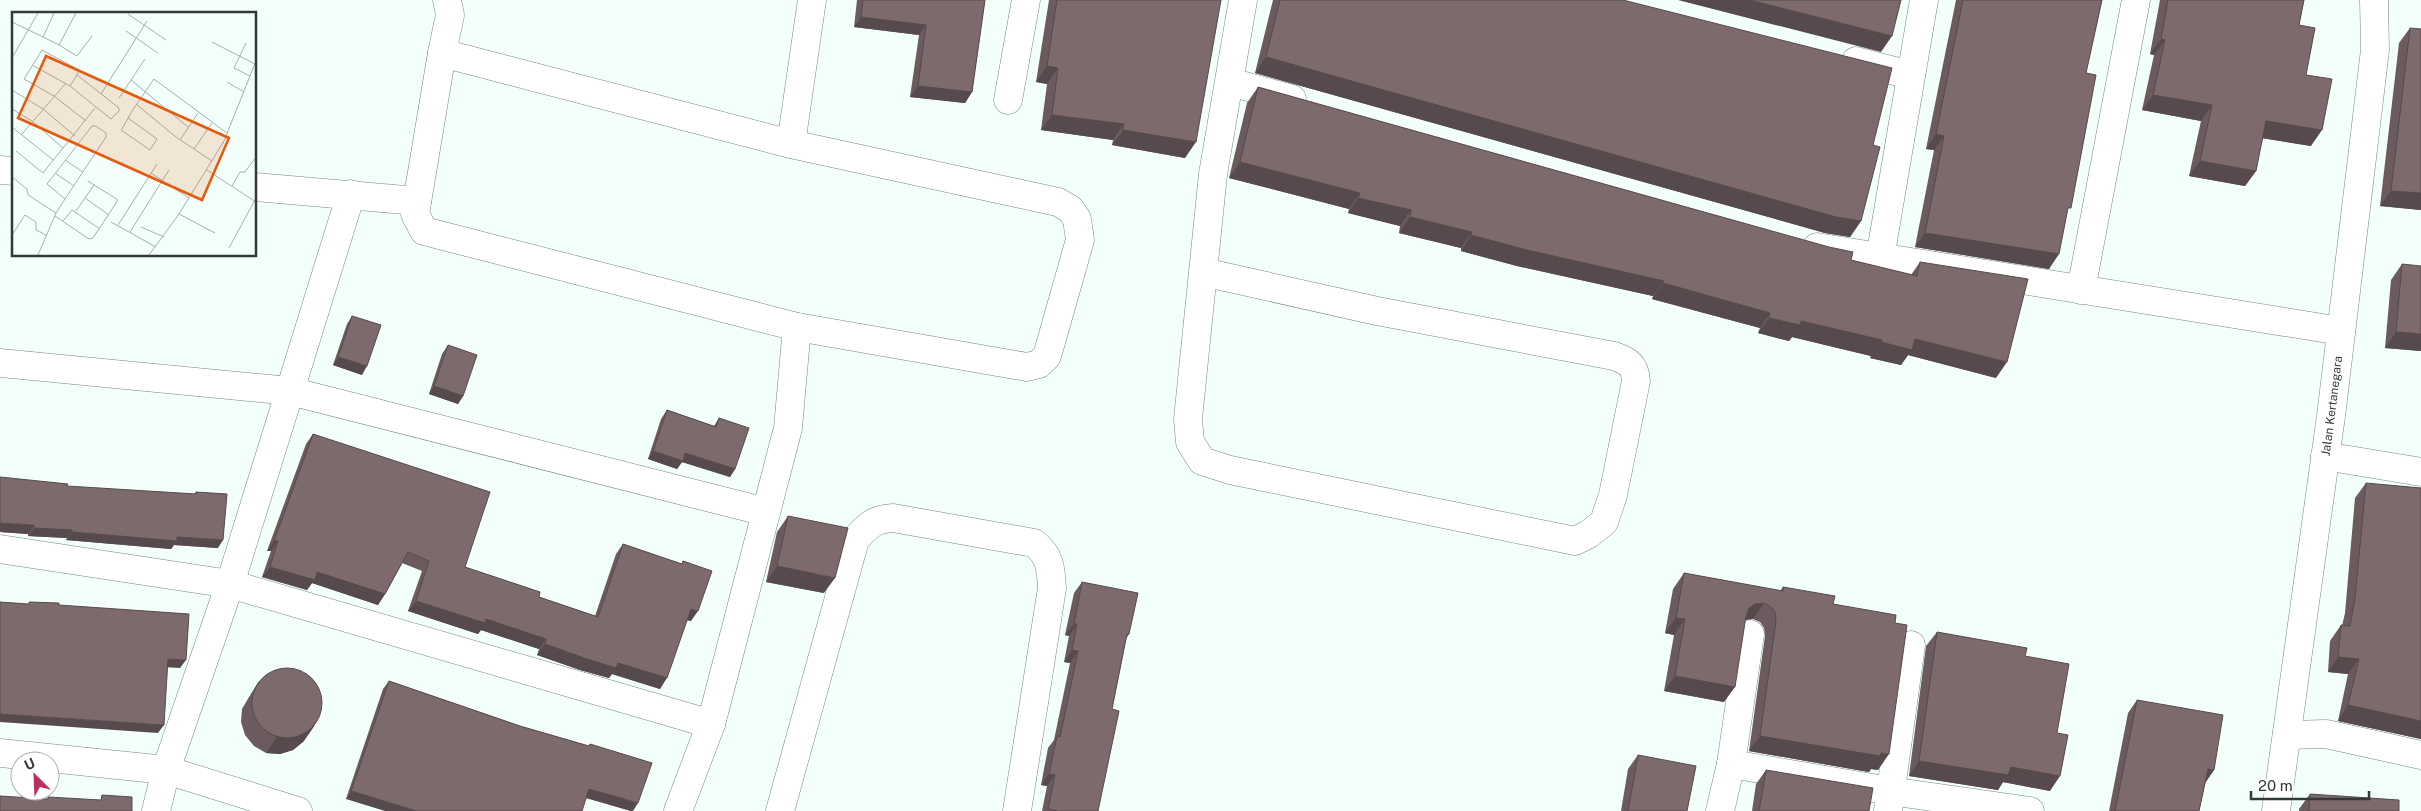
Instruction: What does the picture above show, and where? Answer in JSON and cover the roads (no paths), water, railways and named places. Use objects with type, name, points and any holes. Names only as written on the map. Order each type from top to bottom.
[{"type":"street","points":[[442,53],[791,144],[1058,202],[1070,209],[1077,219],[1080,240],[1047,356],[1039,364],[1022,366],[797,327],[431,234],[420,228],[416,220],[417,201],[442,53],[450,15],[447,0]]},
{"type":"street","points":[[791,144],[812,0]]},
{"type":"street","points":[[1008,100],[1026,0]]},
{"type":"street","points":[[1203,272],[1377,311],[1614,356],[1628,361],[1636,371],[1636,381],[1612,495],[1604,522],[1589,534],[1575,541],[1230,470],[1202,461],[1190,442],[1188,420],[1203,272],[1213,174],[1243,0]]},
{"type":"street","points":[[1880,258],[1924,0]]},
{"type":"street","points":[[2081,290],[2136,0]]},
{"type":"street","name":"Jalan Kertanegara","points":[[2276,811],[2325,456],[2375,50],[2374,0]]},
{"type":"street","points":[[1834,55],[1910,75]]},
{"type":"street","points":[[1230,82],[1316,106]]},
{"type":"street","points":[[256,188],[351,194],[417,201]]},
{"type":"street","points":[[156,811],[166,770],[230,584],[351,194]]},
{"type":"street","points":[[1793,240],[1822,248],[1880,258],[2341,331]]},
{"type":"street","points":[[678,811],[711,724],[788,428],[797,327]]},
{"type":"street","points":[[0,363],[290,391],[766,512]]},
{"type":"street","points":[[2325,456],[2421,472]]},
{"type":"street","points":[[780,811],[855,540],[868,525],[879,519],[893,518],[1034,543],[1047,556],[1051,570],[1052,588],[1017,811]]},
{"type":"street","points":[[0,549],[230,584],[711,724]]},
{"type":"street","points":[[1720,811],[1730,764],[1750,634]]},
{"type":"street","points":[[1889,801],[1911,645]]},
{"type":"street","points":[[2287,734],[2326,734],[2421,755]]},
{"type":"street","points":[[0,752],[166,770],[298,811]]},
{"type":"street","points":[[1730,764],[1889,801],[2030,811]]}]
